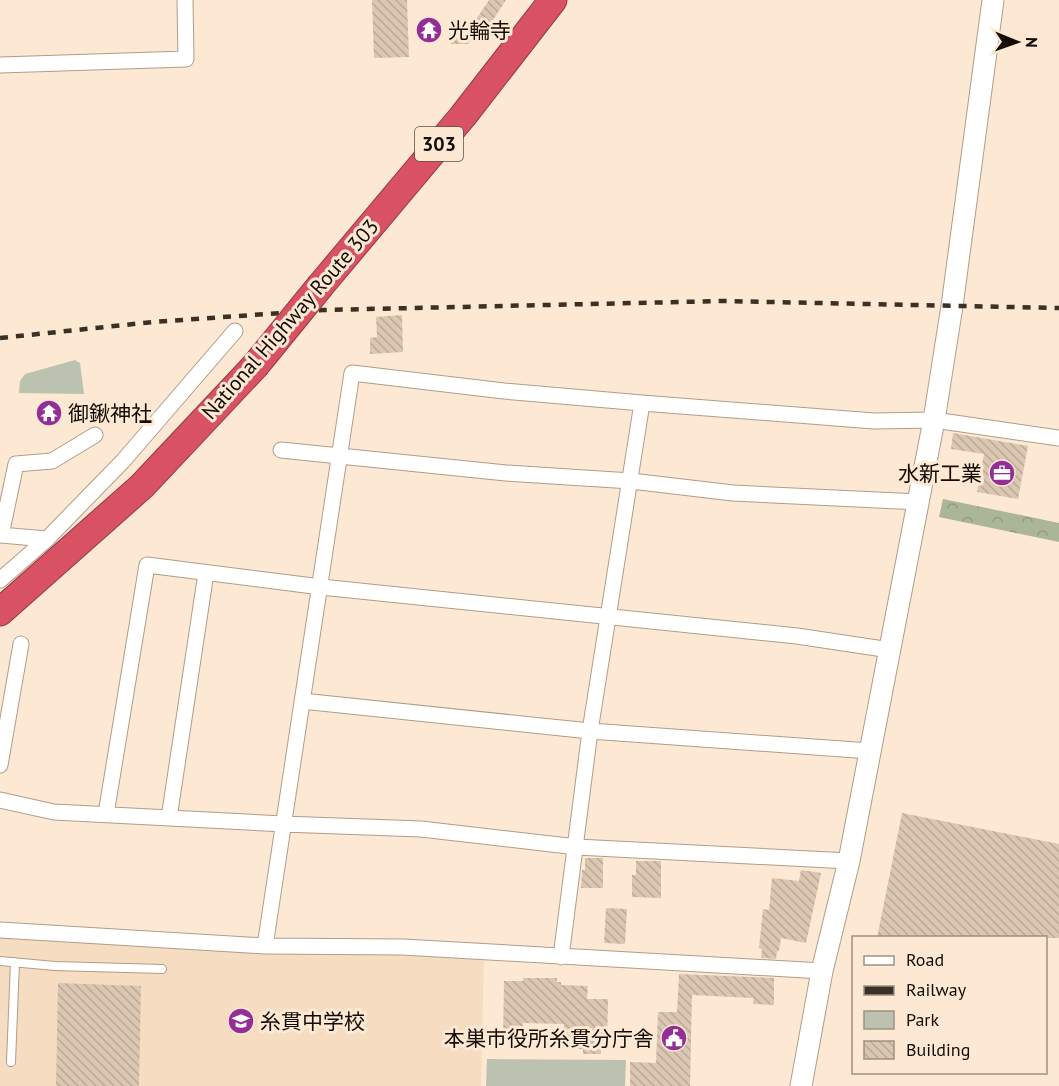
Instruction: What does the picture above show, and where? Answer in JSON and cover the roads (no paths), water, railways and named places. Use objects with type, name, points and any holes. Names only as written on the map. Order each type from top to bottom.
[{"type":"highway","name":"National Highway Route 303","points":[[0,612],[142,486],[255,366],[450,131],[553,0]]},
{"type":"street","points":[[0,65],[186,59],[185,0]]},
{"type":"street","points":[[801,1086],[822,971],[849,861],[934,420],[952,306],[993,0]]},
{"type":"street","points":[[0,580],[47,539],[123,461],[235,332]]},
{"type":"street","points":[[265,946],[352,373],[504,392],[874,421],[934,420],[1059,438]]},
{"type":"street","points":[[561,957],[577,847],[590,731],[610,617],[642,403]]},
{"type":"street","points":[[47,539],[1,535],[16,464],[52,461],[94,435]]},
{"type":"street","points":[[281,450],[506,473],[631,481],[734,492],[919,502]]},
{"type":"street","points":[[106,814],[147,565],[321,587],[797,636],[890,650]]},
{"type":"street","points":[[169,818],[206,573]]},
{"type":"street","points":[[0,765],[3,730],[21,644]]},
{"type":"street","points":[[302,701],[590,731],[870,751]]},
{"type":"street","points":[[0,800],[54,812],[421,829],[577,847],[849,861]]},
{"type":"street","points":[[0,930],[265,946],[403,947],[822,971]]},
{"type":"lane","points":[[0,961],[55,966],[162,969]]},
{"type":"lane","points":[[11,1062],[15,962]]},
{"type":"railway","points":[[0,338],[153,322],[324,310],[724,301],[1059,308]]},
{"type":"place","name":"光輪寺","points":[[429,30]]},
{"type":"place","name":"御鍬神社","points":[[49,413]]},
{"type":"place","name":"水新工業","points":[[1002,473]]},
{"type":"place","name":"糸貫中学校","points":[[241,1021]]},
{"type":"place","name":"本巣市役所糸貫分庁舎","points":[[674,1038]]}]
